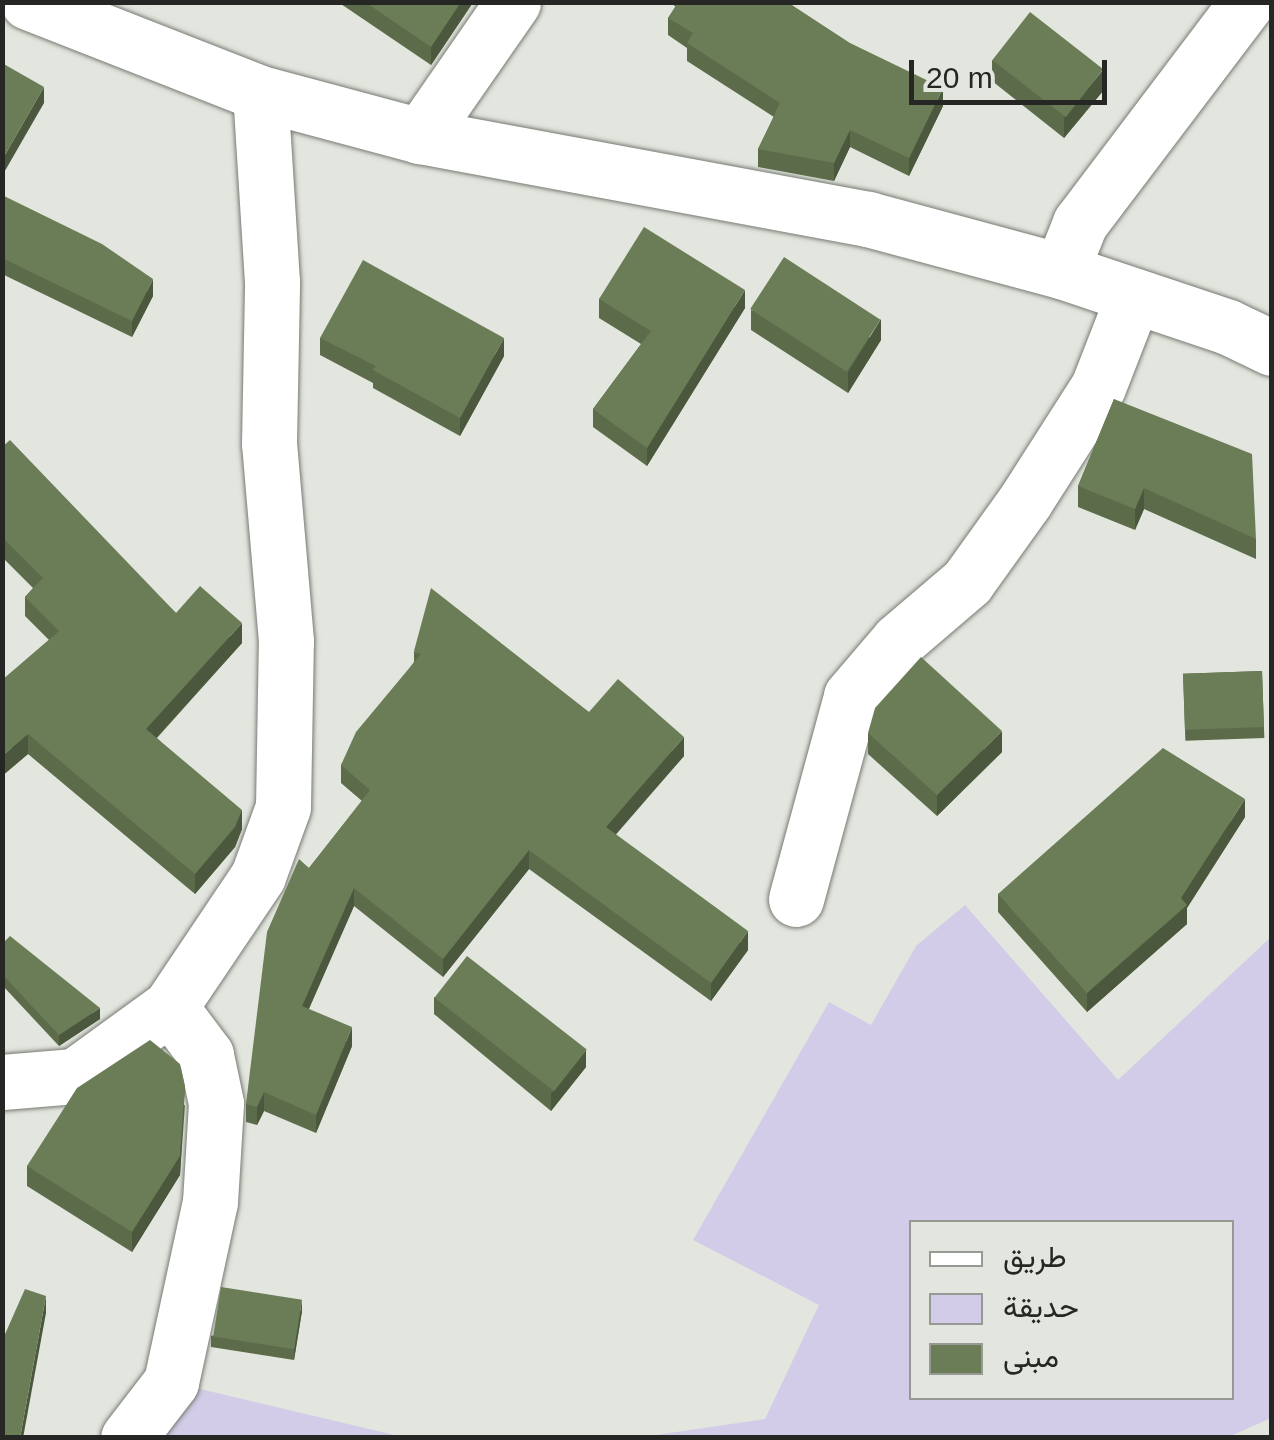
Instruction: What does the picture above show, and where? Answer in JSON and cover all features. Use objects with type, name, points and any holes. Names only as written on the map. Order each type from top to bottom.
[{"type":"street","points":[[28,2],[260,94],[420,136],[868,218],[1061,271],[1132,300],[1228,326],[1272,348]]},
{"type":"street","points":[[420,136],[513,2]]},
{"type":"street","points":[[1061,271],[1080,223],[1247,2]]},
{"type":"street","points":[[2,1082],[75,1076],[170,1007],[258,876],[283,808],[286,641],[269,443],[272,282],[260,94]]},
{"type":"street","points":[[796,900],[851,696],[898,641],[967,582],[1014,517],[1098,387],[1132,300]]},
{"type":"street","points":[[128,1438],[171,1382],[210,1202],[212,1087],[206,1055],[170,1007]]},
{"type":"green space","points":[[965,905],[1118,1080],[1271,937],[1271,1418],[1226,1438],[642,1437],[765,1419],[819,1305],[693,1240],[829,1002],[871,1025],[916,946]]},
{"type":"green space","points":[[171,1382],[403,1437],[128,1438]]},
{"type":"building","points":[[365,2],[461,2],[431,47]]},
{"type":"building","points":[[678,2],[787,2],[850,43],[943,88],[909,158],[850,130],[834,163],[758,149],[780,103],[687,43],[693,33],[668,18]]},
{"type":"building","points":[[1030,12],[1103,69],[1066,117],[992,60]]},
{"type":"building","points":[[2,63],[44,87],[2,160]]},
{"type":"building","points":[[2,195],[102,244],[153,279],[132,321],[2,258]]},
{"type":"building","points":[[644,227],[745,290],[647,448],[593,409],[651,331],[599,299]]},
{"type":"building","points":[[784,257],[880,320],[847,372],[750,309]]},
{"type":"building","points":[[363,260],[504,338],[460,418],[373,370],[376,366],[320,338]]},
{"type":"building","points":[[1114,399],[1252,454],[1256,539],[1144,488],[1135,509],[1078,486]]},
{"type":"building","points":[[10,440],[176,613],[200,586],[242,623],[146,729],[242,810],[235,827],[195,874],[28,734],[2,756],[2,680],[59,631],[25,597],[43,578],[2,537],[2,447]]},
{"type":"building","points":[[431,588],[589,712],[618,679],[684,737],[606,827],[748,931],[711,983],[529,850],[443,959],[354,888],[302,1006],[352,1027],[316,1115],[264,1092],[257,1107],[246,1104],[267,932],[299,859],[309,868],[370,790],[341,765],[356,732],[421,654],[414,651]]},
{"type":"building","points":[[921,657],[1002,731],[937,795],[868,733],[875,708]]},
{"type":"building","points":[[1262,671],[1264,727],[1185,730],[1183,674]]},
{"type":"building","points":[[1163,748],[1245,799],[1181,898],[1187,905],[1087,993],[998,894]]},
{"type":"building","points":[[10,936],[100,1008],[59,1035],[2,974],[2,944]]},
{"type":"building","points":[[467,956],[587,1050],[554,1091],[434,998]]},
{"type":"building","points":[[150,1040],[180,1064],[185,1086],[180,1156],[132,1232],[27,1166],[77,1088]]},
{"type":"building","points":[[221,1287],[302,1300],[294,1349],[213,1336]]},
{"type":"building","points":[[25,1289],[46,1296],[20,1438],[2,1438],[2,1341]]}]
